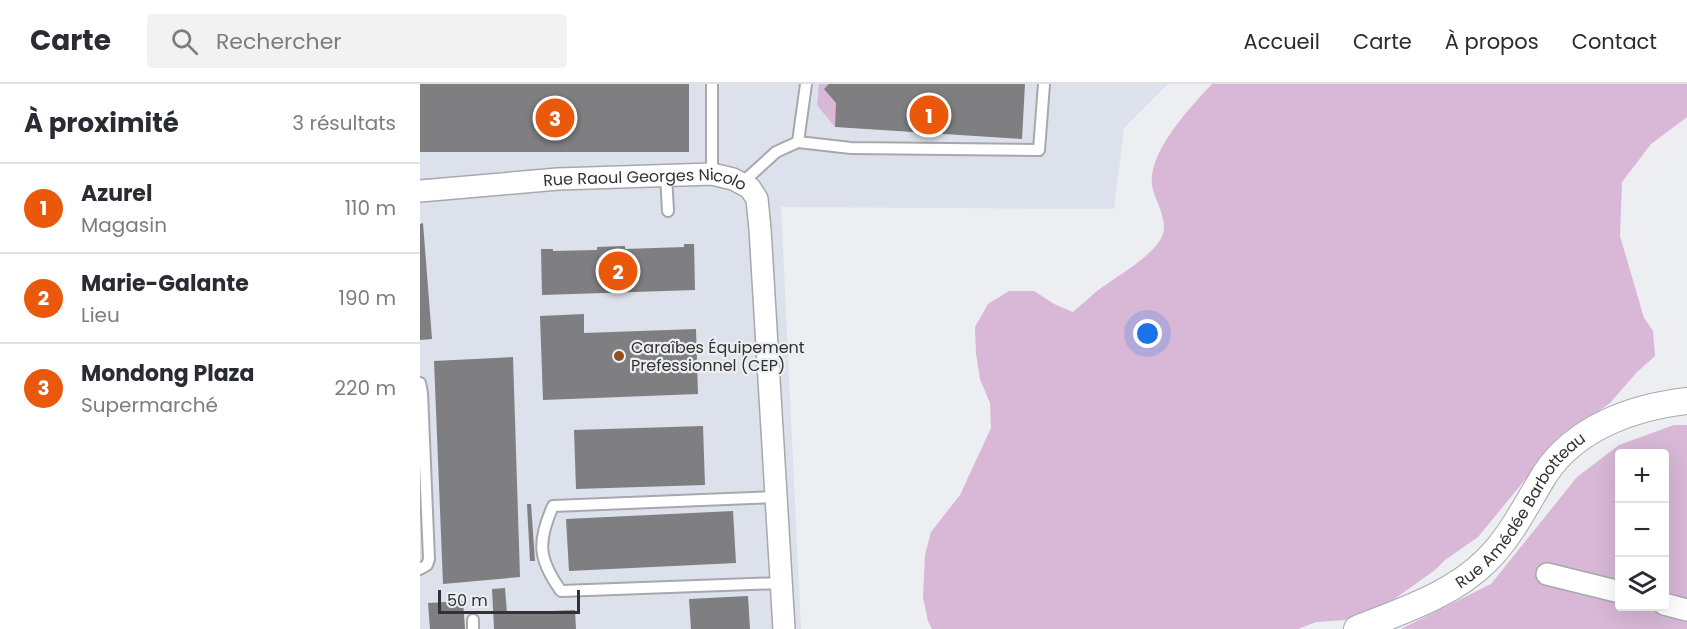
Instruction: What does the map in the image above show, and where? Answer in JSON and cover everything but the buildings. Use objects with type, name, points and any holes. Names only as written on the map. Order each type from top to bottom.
[{"type":"street","name":"Rue Raoul Georges Nicolo","points":[[420,191],[558,179],[712,174],[742,183],[750,188],[757,199],[759,219],[784,629]]},
{"type":"street","name":"Rue Amédée Barbotteau","points":[[1357,629],[1421,602],[1454,585],[1486,562],[1513,528],[1547,472],[1561,455],[1590,432],[1636,410],[1687,401]]},
{"type":"street","points":[[1547,574],[1615,591]]},
{"type":"street","points":[[1669,605],[1687,610]]},
{"type":"lane","points":[[712,84],[712,174]]},
{"type":"lane","points":[[798,142],[806,84]]},
{"type":"lane","points":[[742,183],[776,152],[798,142],[851,148],[1039,150],[1044,84]]},
{"type":"lane","points":[[666,175],[668,211]]},
{"type":"lane","points":[[420,383],[429,559],[428,565],[420,569]]},
{"type":"lane","points":[[776,498],[553,506],[543,527],[542,550],[548,573],[561,591],[781,583]]},
{"type":"shaded area","points":[[420,84],[1168,84],[1124,128],[1114,209],[781,207],[801,629],[420,629]]},
{"type":"shaded area","points":[[819,84],[838,84],[835,127],[817,105]]},
{"type":"shaded area","points":[[1212,84],[1687,84],[1687,117],[1651,144],[1622,182],[1620,236],[1644,318],[1653,331],[1655,356],[1637,372],[1610,403],[1556,442],[1478,537],[1393,600],[1370,612],[1345,620],[1316,622],[1298,629],[932,629],[923,597],[925,555],[931,532],[960,495],[991,428],[990,403],[980,379],[975,327],[988,304],[1009,291],[1034,291],[1054,304],[1073,312],[1152,250],[1159,242],[1164,228],[1152,185],[1157,158],[1173,130]]},
{"type":"shaded area","points":[[1674,425],[1687,425],[1687,629],[1401,629],[1491,584],[1577,477],[1619,445]]},
{"type":"place","name":"Azurel","points":[[929,115]]},
{"type":"place","name":"Mondong Plaza","points":[[555,118]]},
{"type":"place","name":"Marie-Galante","points":[[618,271]]},
{"type":"place","name":"Caraîbes Équipement Prefessionnel (CEP)","points":[[619,356]]}]
